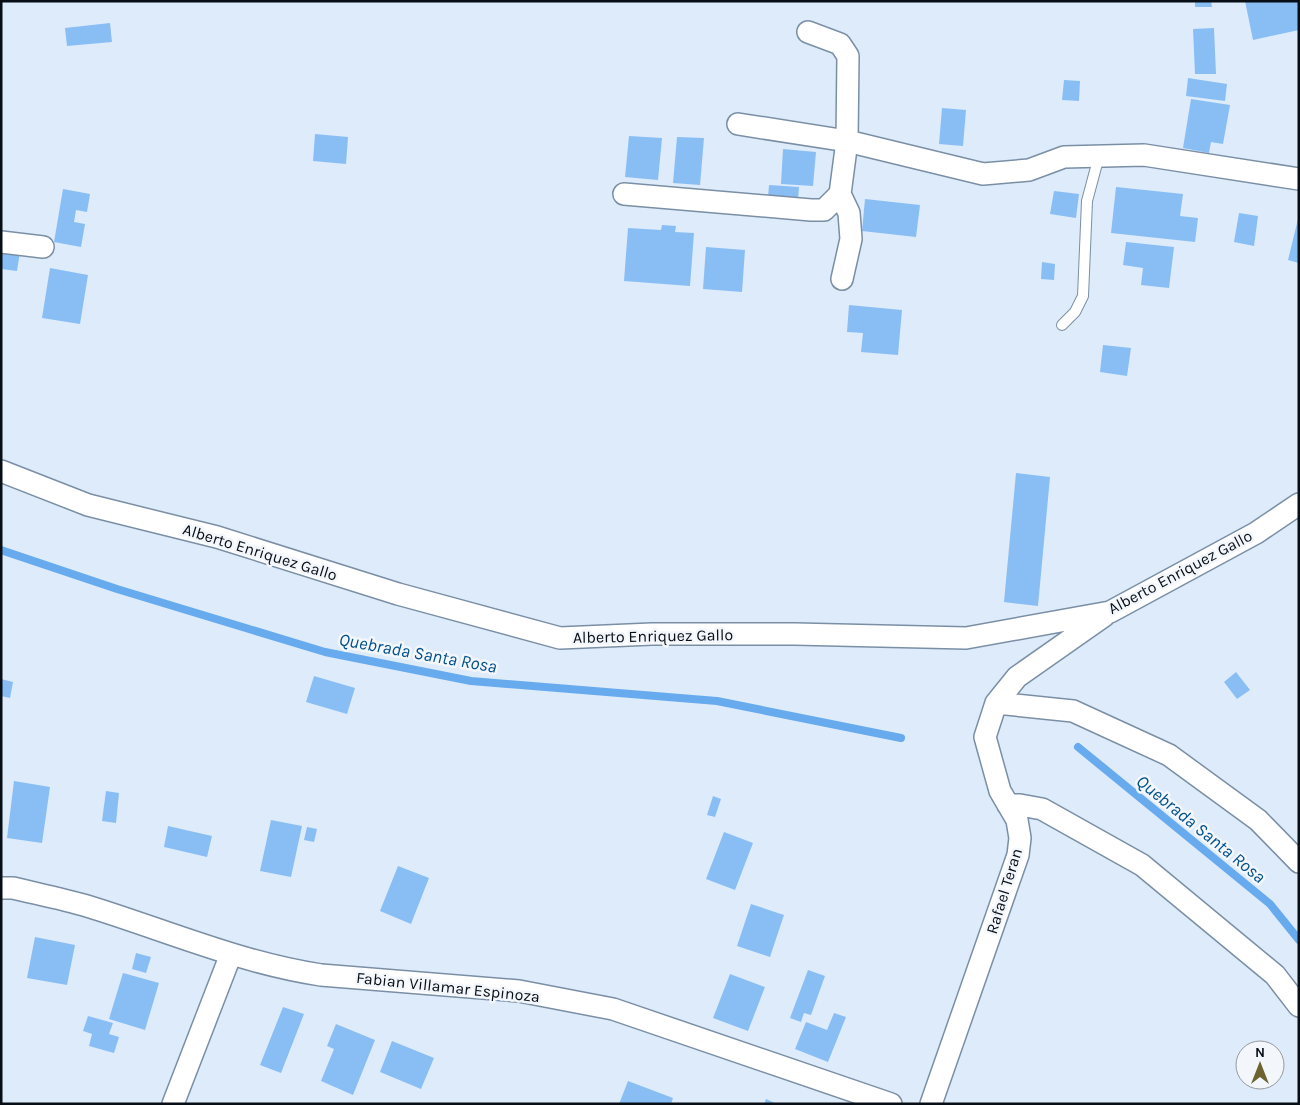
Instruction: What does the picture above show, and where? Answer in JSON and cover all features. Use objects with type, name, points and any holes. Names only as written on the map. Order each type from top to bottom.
[{"type":"street","points":[[808,32],[840,44],[848,56],[846,141],[840,194],[849,213],[851,239],[842,279]]},
{"type":"street","points":[[738,124],[846,141],[983,174],[1029,170],[1064,157],[1144,155],[1299,179]]},
{"type":"street","points":[[624,194],[824,210],[840,194]]},
{"type":"street","points":[[1,242],[43,247]]},
{"type":"street","name":"Alberto Enriquez Gallo","points":[[1,471],[88,505],[217,537],[398,594],[560,638],[652,634],[795,634],[966,638],[1110,612],[1256,533],[1299,504]]},
{"type":"street","name":"Rafael Teran","points":[[931,1104],[1018,855],[1020,838],[1017,820],[1000,791],[985,737],[996,703],[1017,677],[1110,612]]},
{"type":"street","points":[[996,703],[1073,711],[1169,755],[1258,820],[1299,862]]},
{"type":"street","points":[[1008,805],[1042,809],[1142,866],[1275,975],[1299,1006]]},
{"type":"street","name":"Fabian Villamar Espinoza","points":[[1,888],[14,888],[86,906],[231,954],[290,970],[321,975],[519,991],[613,1009],[891,1104]]},
{"type":"street","points":[[173,1104],[231,954]]},
{"type":"lane","points":[[1062,325],[1076,312],[1083,296],[1087,201],[1099,156]]},
{"type":"building","points":[[1195,1],[1211,1],[1212,7],[1195,7]]},
{"type":"building","points":[[1245,1],[1298,1],[1299,30],[1253,40]]},
{"type":"building","points":[[110,23],[112,42],[67,46],[65,28]]},
{"type":"building","points":[[1214,28],[1216,74],[1195,74],[1193,29]]},
{"type":"building","points":[[1188,78],[1227,84],[1225,101],[1186,96]]},
{"type":"building","points":[[1064,80],[1080,81],[1079,101],[1062,100]]},
{"type":"building","points":[[1191,99],[1230,105],[1223,144],[1211,142],[1209,153],[1183,148]]},
{"type":"building","points":[[942,108],[966,110],[963,146],[939,144]]},
{"type":"building","points":[[315,134],[348,137],[346,164],[313,161]]},
{"type":"building","points":[[629,136],[662,138],[658,180],[625,177]]},
{"type":"building","points":[[677,137],[704,138],[700,185],[673,183]]},
{"type":"building","points":[[783,149],[816,152],[813,186],[781,184]]},
{"type":"building","points":[[769,185],[799,187],[798,200],[768,198]]},
{"type":"building","points":[[1116,187],[1183,194],[1180,216],[1198,218],[1195,242],[1111,233]]},
{"type":"building","points":[[63,189],[90,194],[87,212],[76,210],[74,222],[85,224],[81,247],[54,242]]},
{"type":"building","points":[[1054,191],[1079,194],[1076,218],[1050,214]]},
{"type":"building","points":[[865,199],[920,205],[916,237],[862,231]]},
{"type":"building","points":[[1239,213],[1258,216],[1254,246],[1234,242]]},
{"type":"building","points":[[1299,219],[1299,263],[1288,260]]},
{"type":"building","points":[[662,225],[676,226],[675,232],[694,233],[690,286],[624,281],[628,228],[661,230]]},
{"type":"building","points":[[1126,242],[1174,247],[1169,288],[1141,285],[1143,268],[1123,265]]},
{"type":"building","points":[[706,247],[745,250],[742,292],[703,289]]},
{"type":"building","points":[[1,249],[20,252],[17,271],[1,269]]},
{"type":"building","points":[[1042,262],[1055,264],[1054,280],[1041,279]]},
{"type":"building","points":[[50,268],[88,275],[80,324],[42,318]]},
{"type":"building","points":[[849,305],[902,310],[898,355],[861,352],[863,333],[847,332]]},
{"type":"building","points":[[1103,345],[1131,348],[1127,376],[1100,372]]},
{"type":"building","points":[[1016,473],[1050,477],[1038,606],[1004,602]]},
{"type":"building","points":[[1236,672],[1250,690],[1237,699],[1224,682]]},
{"type":"building","points":[[314,676],[355,688],[347,714],[306,702]]},
{"type":"building","points":[[1,679],[13,682],[10,698],[1,696]]},
{"type":"building","points":[[14,781],[50,787],[42,843],[7,838]]},
{"type":"building","points":[[106,791],[119,793],[116,823],[102,821]]},
{"type":"building","points":[[713,796],[721,799],[715,817],[707,815]]},
{"type":"building","points":[[271,820],[302,826],[291,877],[260,871]]},
{"type":"building","points":[[168,826],[212,836],[207,857],[164,847]]},
{"type":"building","points":[[307,827],[317,829],[314,842],[304,840]]},
{"type":"building","points":[[724,832],[753,843],[735,890],[706,879]]},
{"type":"building","points":[[398,866],[429,878],[411,924],[380,911]]},
{"type":"building","points":[[751,904],[784,915],[770,957],[737,946]]},
{"type":"building","points":[[35,937],[75,945],[67,985],[27,978]]},
{"type":"building","points":[[136,953],[151,957],[146,973],[132,969]]},
{"type":"building","points":[[808,970],[825,976],[811,1015],[804,1013],[801,1022],[790,1018]]},
{"type":"building","points":[[123,973],[159,983],[145,1030],[109,1019]]},
{"type":"building","points":[[730,974],[765,987],[748,1031],[713,1018]]},
{"type":"building","points":[[283,1007],[304,1014],[281,1073],[260,1065]]},
{"type":"building","points":[[834,1013],[846,1017],[828,1062],[795,1049],[806,1022],[827,1030]]},
{"type":"building","points":[[88,1016],[113,1023],[109,1034],[119,1037],[114,1053],[89,1046],[92,1034],[83,1031]]},
{"type":"building","points":[[336,1024],[375,1040],[353,1095],[321,1081],[334,1049],[327,1046]]},
{"type":"building","points":[[392,1041],[434,1058],[421,1089],[380,1072]]},
{"type":"building","points":[[628,1081],[673,1098],[671,1104],[619,1104]]},
{"type":"building","points":[[766,1099],[777,1104],[764,1104]]},
{"type":"waterway","name":"Quebrada Santa Rosa","points":[[1,550],[117,589],[325,652],[471,681],[717,701],[901,738]]},
{"type":"waterway","name":"Quebrada Santa Rosa","points":[[1078,747],[1270,904],[1299,940]]}]
